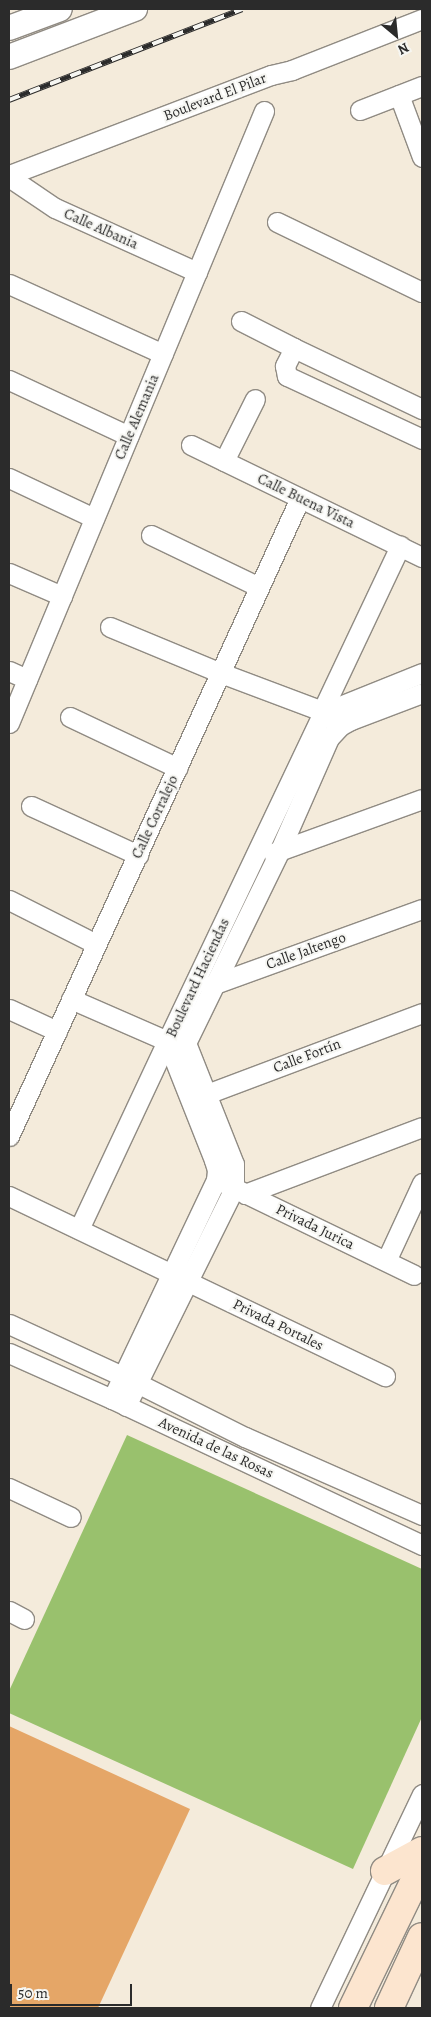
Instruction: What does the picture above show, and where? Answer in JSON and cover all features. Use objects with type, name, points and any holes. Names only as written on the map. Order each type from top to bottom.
[{"type":"main road","points":[[385,1871],[422,1851]]},
{"type":"main road","points":[[353,2008],[422,1866]]},
{"type":"main road","points":[[389,2008],[422,1937]]},
{"type":"street","points":[[9,28],[60,9]]},
{"type":"street","points":[[9,56],[135,9]]},
{"type":"street","name":"Boulevard El Pilar","points":[[9,176],[422,19]]},
{"type":"street","points":[[360,110],[422,86]]},
{"type":"street","points":[[399,95],[422,157]]},
{"type":"street","name":"Calle Alemania","points":[[9,723],[264,111]]},
{"type":"street","name":"Calle Albania","points":[[9,176],[55,208],[197,272]]},
{"type":"street","points":[[277,222],[422,292]]},
{"type":"street","points":[[9,284],[163,354]]},
{"type":"street","points":[[241,321],[422,409]]},
{"type":"street","points":[[294,348],[284,370],[285,374],[291,379],[422,439]]},
{"type":"street","points":[[9,380],[129,436]]},
{"type":"street","points":[[224,461],[255,399]]},
{"type":"street","name":"Calle Buena Vista","points":[[191,445],[422,557]]},
{"type":"street","points":[[9,478],[94,518]]},
{"type":"street","name":"Calle Corralejo","points":[[9,1136],[300,498]]},
{"type":"street","points":[[150,535],[259,587]]},
{"type":"street","name":"Boulevard Haciendas","points":[[179,1277],[240,1191],[234,1164],[167,1041],[400,546]]},
{"type":"street","points":[[9,573],[62,596]]},
{"type":"street","points":[[110,627],[221,673],[323,712],[340,726],[422,693]]},
{"type":"street","points":[[9,671],[27,679]]},
{"type":"street","points":[[323,712],[422,673]]},
{"type":"street","points":[[70,717],[178,768]]},
{"type":"street","name":"Boulevard Haciendas","points":[[119,1402],[179,1277],[216,1180],[217,1170],[186,1043],[278,852],[329,738],[340,726]]},
{"type":"street","points":[[252,859],[278,852],[422,799]]},
{"type":"street","points":[[30,806],[138,855]]},
{"type":"street","points":[[9,900],[96,944]]},
{"type":"street","name":"Calle Jaltengo","points":[[190,993],[422,909]]},
{"type":"street","points":[[71,999],[167,1041],[186,1043]]},
{"type":"street","points":[[9,1009],[57,1031]]},
{"type":"street","name":"Calle Fortín","points":[[199,1097],[422,1013]]},
{"type":"street","points":[[79,1229],[167,1041]]},
{"type":"street","points":[[240,1191],[422,1127]]},
{"type":"street","name":"Privada Jurica","points":[[216,1180],[414,1275]]},
{"type":"street","points":[[386,1261],[422,1183]]},
{"type":"street","name":"Privada Portales","points":[[9,1196],[385,1376]]},
{"type":"street","name":"Avenida de las Rosas","points":[[9,1324],[130,1380],[245,1437],[422,1515]]},
{"type":"street","name":"Avenida de las Rosas","points":[[9,1353],[119,1402],[422,1545]]},
{"type":"street","points":[[9,1488],[71,1516]]},
{"type":"street","points":[[320,2008],[422,1794]]},
{"type":"green space","points":[[127,1435],[422,1569],[422,1717],[353,1869],[9,1713],[9,1691]]},
{"type":"building","points":[[9,1726],[190,1809],[98,2008],[9,2008]]},
{"type":"railway","points":[[9,100],[242,9]]}]
